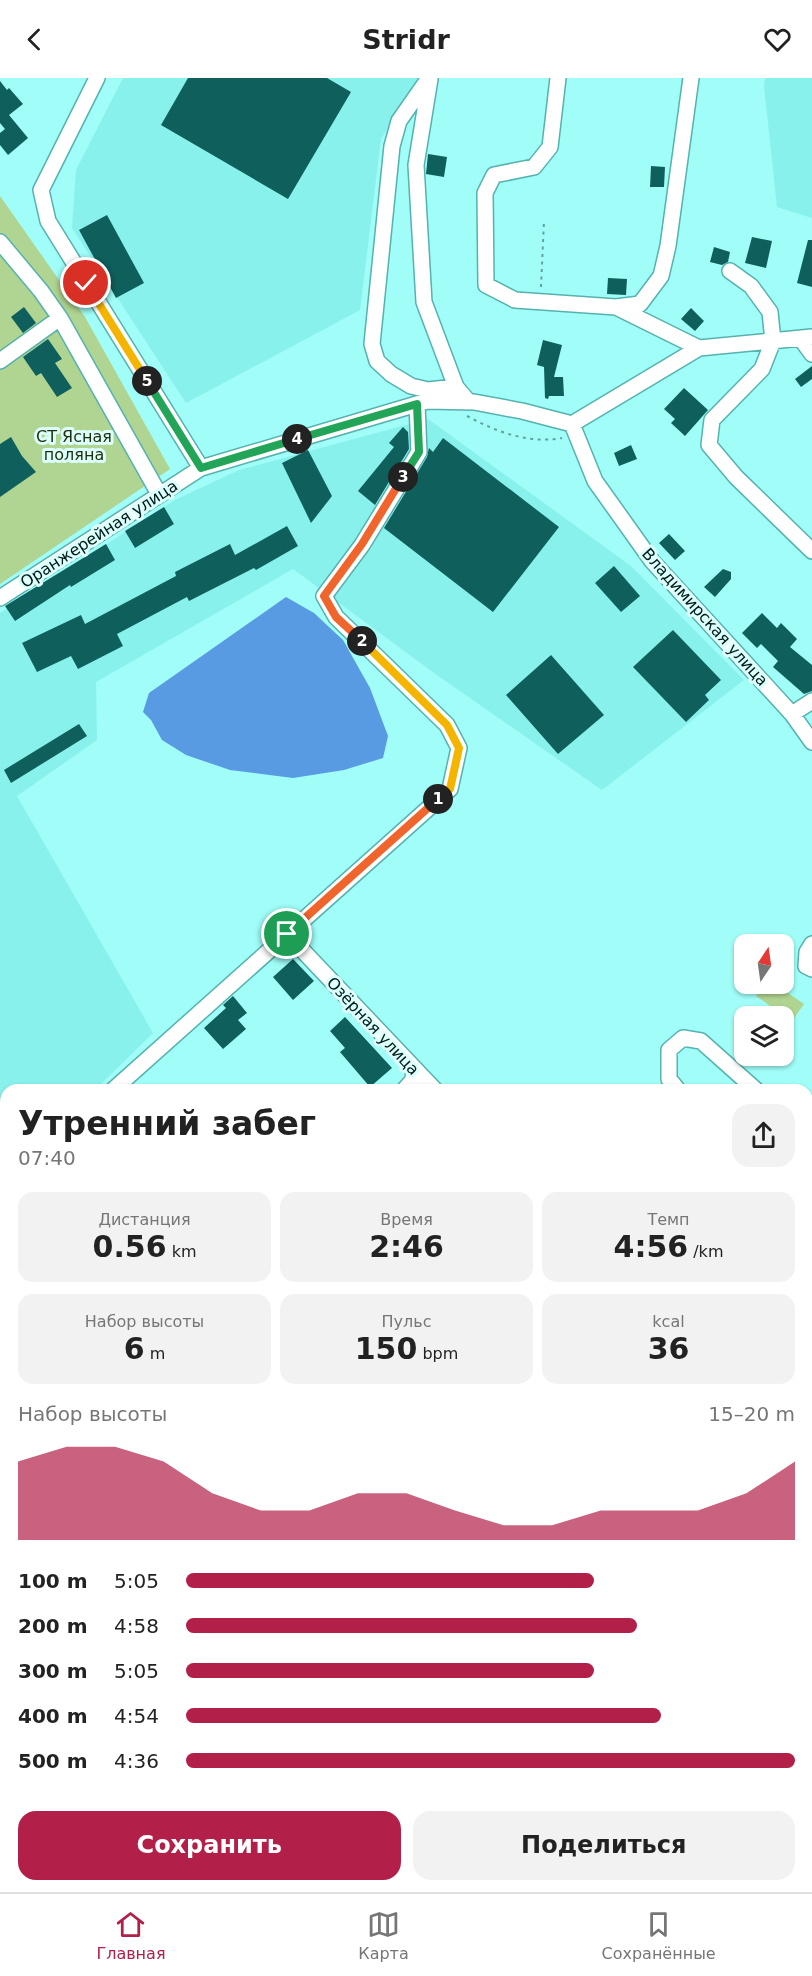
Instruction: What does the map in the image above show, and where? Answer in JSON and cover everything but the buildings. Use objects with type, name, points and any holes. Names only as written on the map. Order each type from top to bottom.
[{"type":"street","points":[[97,78],[41,190],[48,221],[201,468]]},
{"type":"street","points":[[429,78],[399,121],[392,146],[372,344],[377,361],[391,374],[411,386],[428,390],[456,387]]},
{"type":"street","points":[[429,78],[416,165],[424,302],[456,387],[467,408]]},
{"type":"street","points":[[558,78],[550,147],[534,166],[494,175],[485,193],[486,285],[515,300],[616,306],[640,304],[661,276],[668,246],[691,78]]},
{"type":"street","points":[[0,242],[41,291],[60,318],[159,494]]},
{"type":"street","points":[[730,272],[751,286],[770,312],[773,341],[762,369],[712,420],[709,445],[736,477],[812,551]]},
{"type":"street","points":[[616,306],[699,348]]},
{"type":"street","points":[[0,361],[60,318]]},
{"type":"street","points":[[574,430],[699,348],[807,338],[812,354]]},
{"type":"street","name":"Оранжерейная улица","points":[[0,598],[201,468],[417,404],[428,401],[467,408],[522,411],[574,430]]},
{"type":"street","points":[[120,1084],[450,789],[459,748],[447,725],[336,617],[324,596],[362,544],[419,452],[417,404]]},
{"type":"street","name":"Владимирская улица","points":[[574,430],[595,481],[652,561],[792,714],[812,742]]},
{"type":"street","points":[[792,714],[812,700]]},
{"type":"street","name":"Озёрная улица","points":[[287,934],[429,1084]]},
{"type":"street","points":[[812,944],[807,952],[806,966],[812,969]]},
{"type":"street","points":[[674,1084],[669,1078],[669,1050],[683,1038],[701,1041],[749,1084]]},
{"type":"street","points":[[410,1084],[414,1080],[414,1068]]},
{"type":"path","points":[[540,301],[544,221]]},
{"type":"path","points":[[467,408],[514,437],[559,439],[574,430]]},
{"type":"shaded area","points":[[123,78],[419,78],[381,139],[360,310],[186,403],[72,228],[76,170]]},
{"type":"shaded area","points":[[765,78],[812,78],[812,218],[777,207]]},
{"type":"shaded area","points":[[428,419],[631,566],[744,680],[602,790],[434,673],[293,569],[96,682],[97,740],[17,796],[153,1033],[101,1084],[0,1084],[0,613],[175,500],[239,470]]},
{"type":"green space","name":"СТ Ясная поляна","points":[[0,196],[85,317],[170,469],[0,584]]},
{"type":"green space","points":[[757,994],[790,994],[804,1004],[794,1018],[794,1006],[770,1006],[756,996]]},
{"type":"water","points":[[286,597],[314,613],[343,640],[370,688],[388,736],[383,758],[344,770],[293,778],[230,770],[186,755],[162,740],[151,720],[143,712],[149,693]]},
{"type":"route","points":[[86,283],[201,468],[417,404],[419,452],[362,544],[324,596],[336,617],[447,725],[459,748],[450,789],[287,934]]}]
